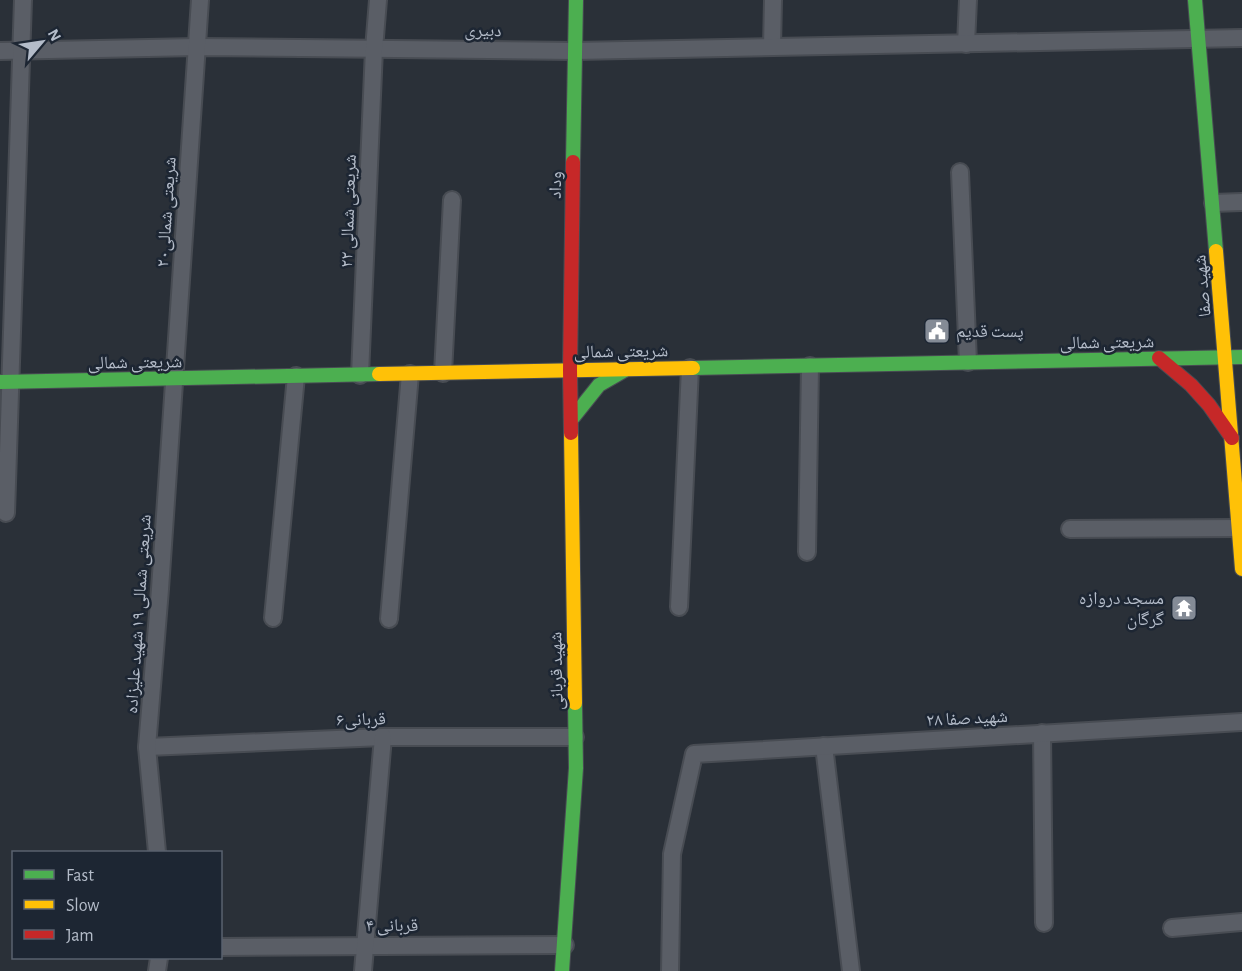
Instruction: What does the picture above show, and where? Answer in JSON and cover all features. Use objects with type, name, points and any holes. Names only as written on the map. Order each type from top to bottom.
[{"type":"main road","name":"وداد","points":[[570,370],[576,0]]},
{"type":"main road","name":"شهید صفا","points":[[1195,0],[1242,569]]},
{"type":"main road","name":"شریعتی شمالی","points":[[5,382],[1242,357]]},
{"type":"main road","points":[[1159,358],[1209,405],[1232,438]]},
{"type":"main road","points":[[571,420],[599,386],[626,369]]},
{"type":"main road","name":"شهید قربانی","points":[[562,971],[576,768],[570,370]]},
{"type":"street","points":[[6,513],[5,382],[23,0]]},
{"type":"street","name":"شریعتی شمالی۲۰","points":[[173,379],[200,0]]},
{"type":"street","name":"شریعتی شمالی ٢٢","points":[[360,375],[378,0]]},
{"type":"street","points":[[772,47],[773,0]]},
{"type":"street","points":[[966,44],[968,0]]},
{"type":"street","name":"دبیری","points":[[0,51],[197,47],[575,51],[1242,38]]},
{"type":"street","points":[[960,172],[968,362]]},
{"type":"street","points":[[444,373],[452,200]]},
{"type":"street","points":[[1213,203],[1242,202]]},
{"type":"street","points":[[807,552],[810,366]]},
{"type":"street","points":[[679,607],[690,368]]},
{"type":"street","points":[[389,619],[410,374]]},
{"type":"street","points":[[273,618],[296,376]]},
{"type":"street","name":"شریعتی شمالی ۱۹ شهید علیزاده","points":[[157,851],[147,747],[160,589],[173,379]]},
{"type":"street","points":[[1070,529],[1239,528]]},
{"type":"street","name":"شهید صفا ۲۸","points":[[670,971],[672,854],[694,754],[1242,722]]},
{"type":"street","points":[[1042,733],[1044,923]]},
{"type":"street","points":[[363,971],[383,737]]},
{"type":"street","name":"قربانی۶","points":[[147,747],[383,737],[575,737]]},
{"type":"street","points":[[824,746],[851,971]]},
{"type":"street","points":[[1172,928],[1242,922]]},
{"type":"street","name":"قربانی ۴","points":[[222,947],[565,945]]},
{"type":"traffic: fast","points":[[573,162],[576,0]]},
{"type":"traffic: fast","points":[[1195,0],[1216,251]]},
{"type":"traffic: fast","points":[[693,368],[1242,357]]},
{"type":"traffic: fast","points":[[571,420],[599,385],[625,370]]},
{"type":"traffic: fast","points":[[0,382],[379,374]]},
{"type":"traffic: fast","points":[[562,971],[576,768],[575,703]]},
{"type":"traffic: slow","points":[[1216,251],[1242,569]]},
{"type":"traffic: slow","points":[[379,374],[693,368]]},
{"type":"traffic: slow","points":[[571,433],[575,703]]},
{"type":"traffic: jam","points":[[571,433],[573,162]]},
{"type":"traffic: jam","points":[[1159,358],[1191,385],[1209,405],[1232,438]]},
{"type":"place","name":"پست قدیم","points":[[937,331]]},
{"type":"place","name":"مسجد دروازه گرگان","points":[[1184,608]]}]
